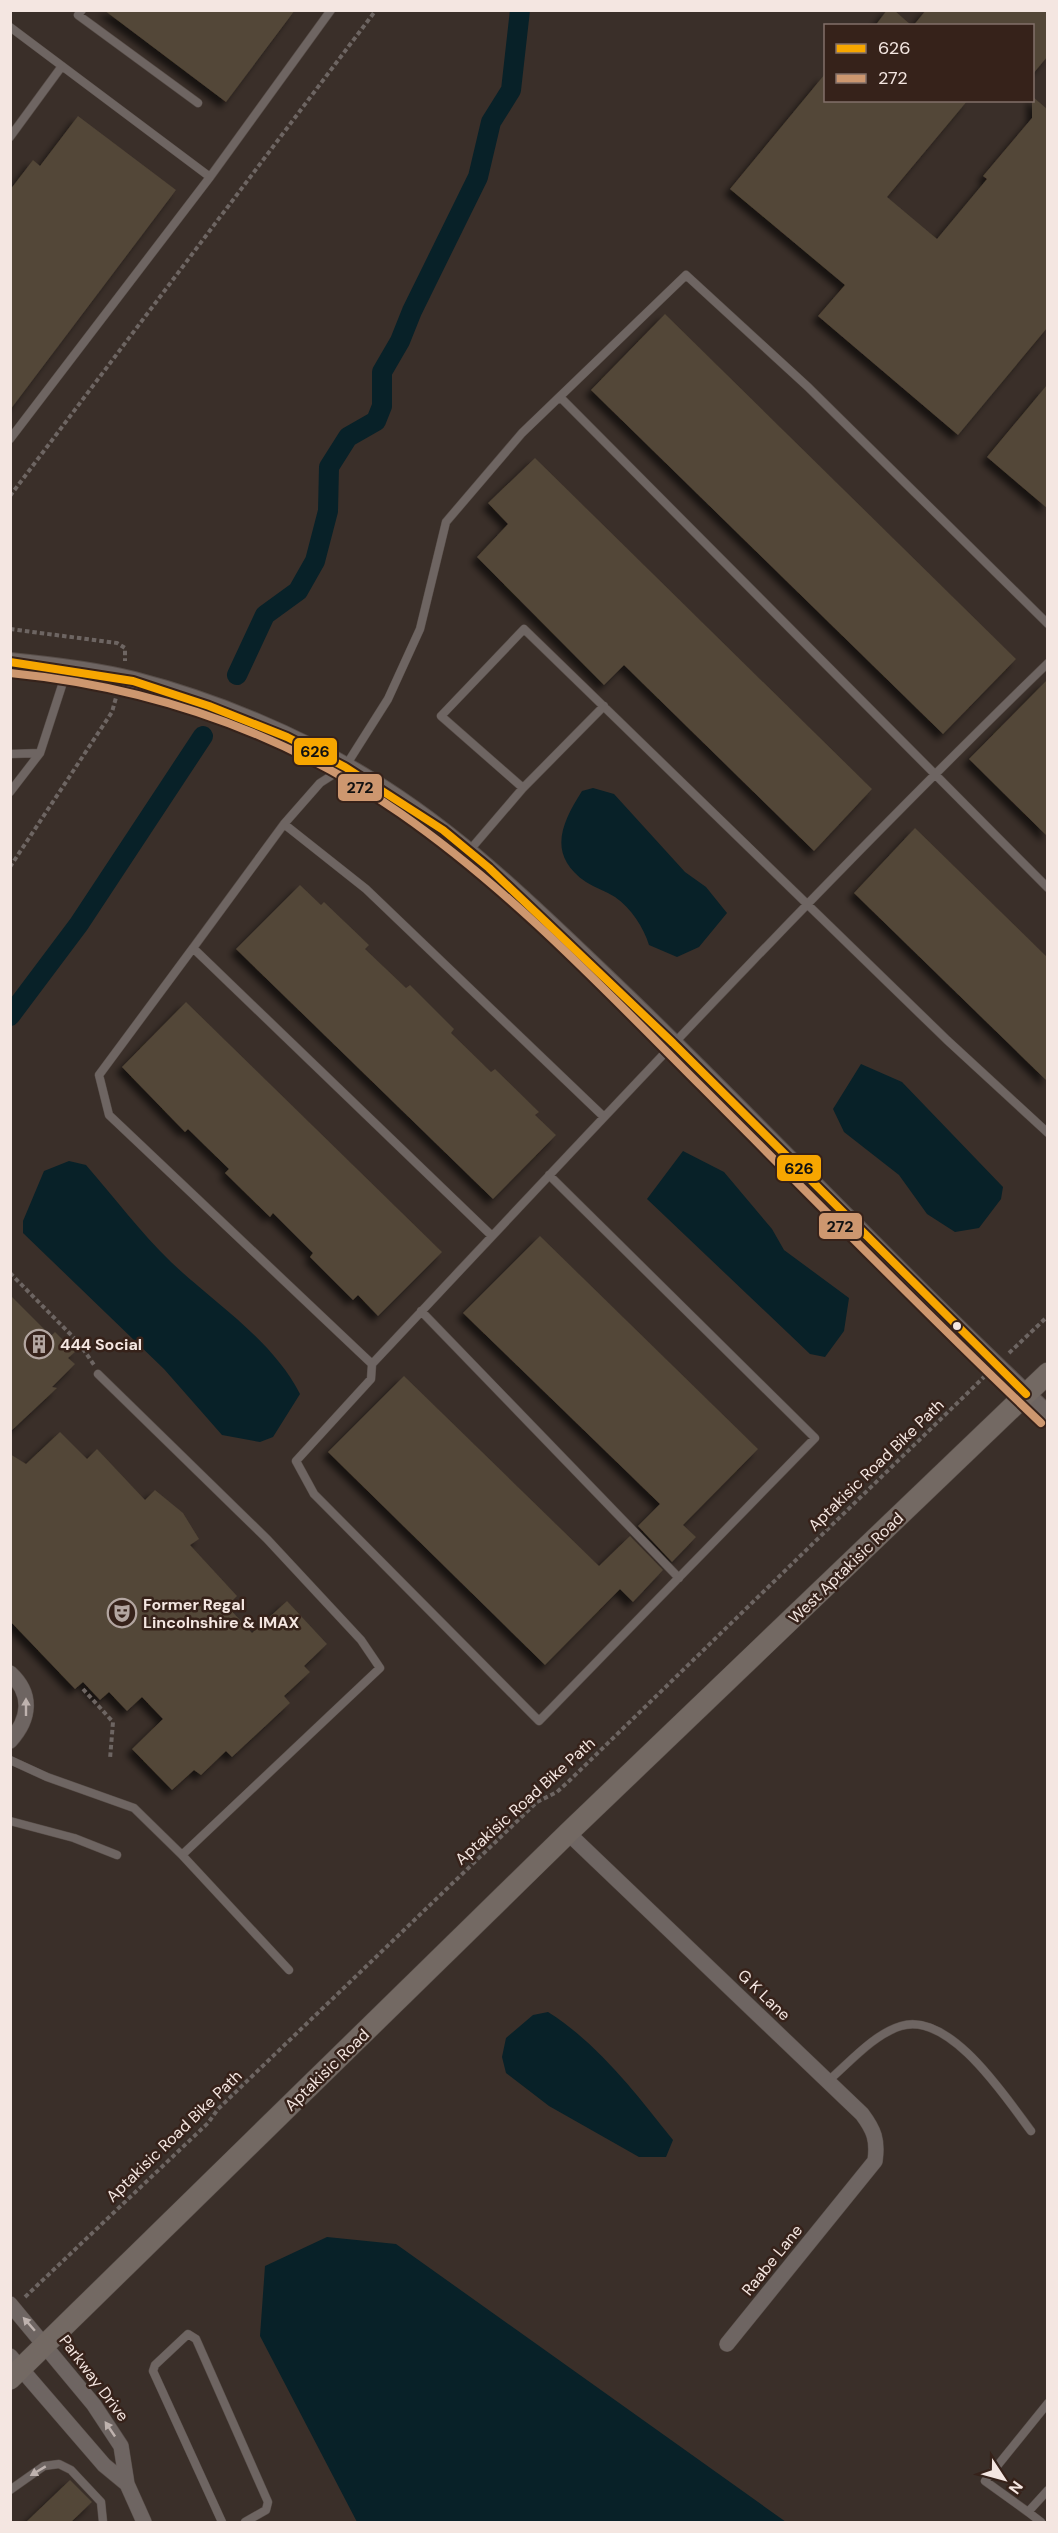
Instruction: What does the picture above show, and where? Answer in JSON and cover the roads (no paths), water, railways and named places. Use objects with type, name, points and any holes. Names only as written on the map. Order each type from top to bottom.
[{"type":"main road","name":"West Aptakisic Road","points":[[644,1763],[1047,1373]]},
{"type":"main road","name":"Aptakisic Road","points":[[14,2368],[46,2344],[568,1833],[644,1763]]},
{"type":"street","points":[[10,662],[133,681],[209,706],[287,737],[345,766],[443,830],[469,851],[673,1043],[1047,1414]]},
{"type":"street","points":[[10,1673],[22,1687],[28,1706],[26,1719],[10,1741]]},
{"type":"street","name":"G K Lane","points":[[568,1833],[862,2114],[874,2132],[878,2145],[875,2161],[845,2198]]},
{"type":"street","name":"Raabe Lane","points":[[727,2344],[845,2198]]},
{"type":"street","name":"Parkway Drive","points":[[10,2304],[46,2344],[94,2405],[122,2446],[127,2484],[144,2523]]},
{"type":"street","name":"Parkway Drive","points":[[14,2368],[104,2465],[127,2484]]},
{"type":"lane","points":[[82,10],[78,15],[198,104]]},
{"type":"lane","points":[[10,439],[210,177],[331,10]]},
{"type":"lane","points":[[10,27],[210,177]]},
{"type":"lane","points":[[10,137],[62,66]]},
{"type":"lane","points":[[372,1364],[109,1115],[99,1076],[284,824],[320,783],[345,766],[388,699],[420,629],[446,522],[522,433],[686,275],[808,387],[1047,624]]},
{"type":"lane","points":[[560,397],[1047,888]]},
{"type":"lane","points":[[523,788],[441,716],[524,629],[1047,1133]]},
{"type":"lane","points":[[549,1175],[815,1438],[539,1721],[314,1494],[296,1461],[371,1379],[372,1364],[421,1311],[673,1043],[809,905],[934,773],[1047,663]]},
{"type":"lane","points":[[10,792],[40,753],[67,670]]},
{"type":"lane","points":[[469,851],[523,788],[604,706]]},
{"type":"lane","points":[[10,754],[40,753]]},
{"type":"lane","points":[[284,824],[366,889],[604,1117]]},
{"type":"lane","points":[[193,948],[492,1236]]},
{"type":"lane","points":[[421,1311],[679,1578]]},
{"type":"lane","points":[[98,1374],[267,1539],[361,1640],[380,1668],[182,1855]]},
{"type":"lane","points":[[10,1760],[47,1777],[134,1808],[182,1855],[289,1970]]},
{"type":"lane","points":[[10,1821],[74,1838],[117,1855]]},
{"type":"lane","points":[[828,2081],[893,2029],[920,2024],[931,2028],[968,2054],[991,2077],[1031,2131]]},
{"type":"lane","points":[[222,2523],[153,2371],[188,2334],[196,2339],[268,2502],[266,2510],[245,2523]]},
{"type":"lane","points":[[1041,2523],[985,2481],[1047,2403]]},
{"type":"lane","points":[[10,2490],[44,2466],[59,2464],[71,2470],[101,2502],[103,2523]]},
{"type":"lane","points":[[1028,2512],[1047,2490]]},
{"type":"water","points":[[593,788],[614,794],[685,872],[706,887],[727,913],[699,947],[677,957],[649,945],[640,925],[626,907],[615,897],[586,882],[566,861],[562,850],[562,839],[568,815],[582,791]]},
{"type":"water","points":[[861,1064],[902,1082],[1003,1187],[1001,1199],[979,1228],[955,1232],[927,1214],[899,1175],[844,1132],[833,1109]]},
{"type":"water","points":[[683,1151],[724,1172],[772,1229],[784,1250],[849,1298],[844,1331],[825,1357],[810,1354],[647,1199]]},
{"type":"water","points":[[69,1161],[86,1165],[160,1251],[258,1339],[288,1374],[300,1394],[273,1437],[260,1442],[222,1435],[164,1369],[23,1233],[23,1221],[44,1171]]},
{"type":"water","points":[[548,2012],[600,2054],[645,2105],[673,2140],[666,2157],[639,2157],[549,2106],[506,2073],[502,2057],[506,2038],[533,2015]]},
{"type":"water","points":[[327,2237],[396,2244],[786,2522],[357,2522],[260,2336],[265,2266]]},
{"type":"waterway","points":[[237,675],[265,615],[298,591],[315,561],[328,511],[329,467],[348,437],[376,421],[382,406],[382,372],[400,341],[412,311],[478,177],[491,122],[511,90],[520,10]]},
{"type":"waterway","points":[[10,1016],[79,924],[203,736]]},
{"type":"place","name":"444 Social","points":[[39,1344]]},
{"type":"place","name":"Former Regal Lincolnshire & IMAX","points":[[122,1613]]}]
